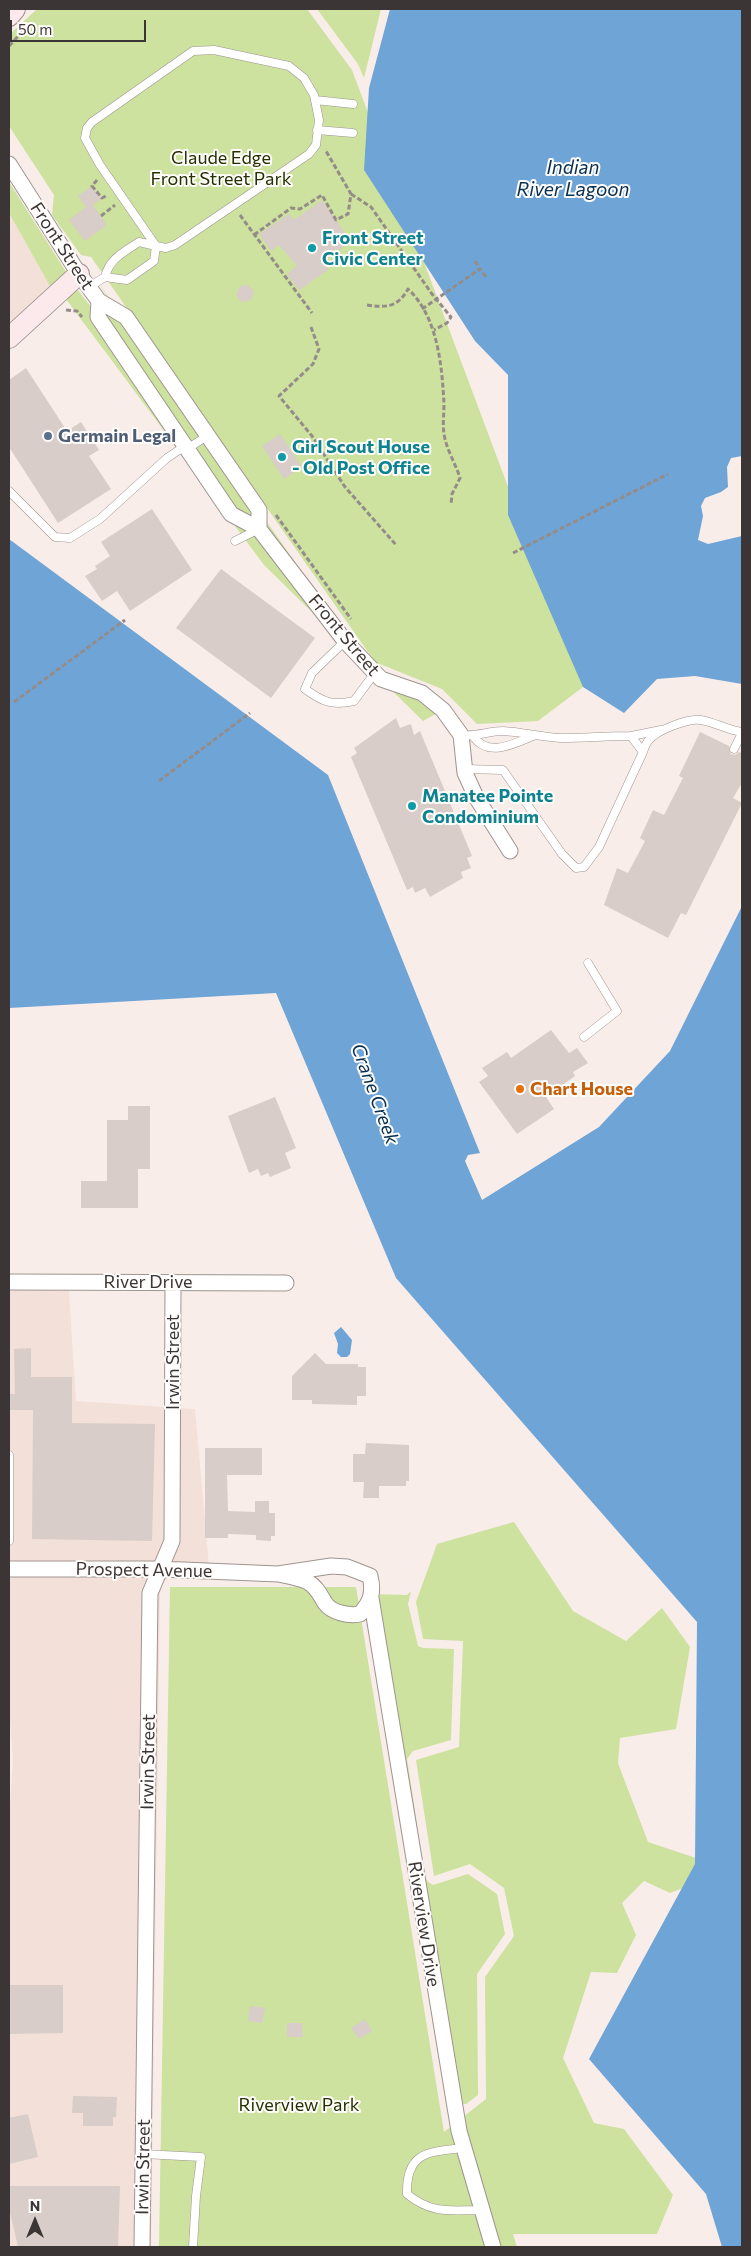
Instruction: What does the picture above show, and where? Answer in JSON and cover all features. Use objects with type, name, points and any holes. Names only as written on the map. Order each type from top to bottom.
[{"type":"street","points":[[9,16],[15,9]]},
{"type":"street","name":"Front Street","points":[[9,164],[99,301],[126,317],[259,510],[259,529]]},
{"type":"street","points":[[12,332],[84,280]]},
{"type":"street","name":"Front Street","points":[[99,301],[98,317],[231,514],[259,529],[345,641],[374,674],[381,680],[422,693],[443,710],[467,736],[465,769],[476,797],[510,852]]},
{"type":"street","name":"River Drive","points":[[9,1282],[286,1283]]},
{"type":"street","name":"Irwin Street","points":[[142,2247],[150,1593],[172,1541],[173,1282]]},
{"type":"street","name":"Prospect Avenue","points":[[9,1569],[159,1569],[278,1574],[331,1566],[347,1567],[370,1576],[372,1598],[360,1614],[346,1614],[333,1610],[326,1604],[321,1594],[309,1582],[278,1574]]},
{"type":"street","name":"Riverview Drive","points":[[372,1598],[437,2009],[459,2131],[493,2247]]},
{"type":"lane","points":[[84,280],[104,277],[127,280],[154,261],[156,246],[100,165],[85,138],[92,122],[193,50],[214,50],[289,66],[304,78],[315,100],[318,120],[316,145],[309,154],[175,245],[166,248],[156,246],[139,242],[113,259],[107,267],[104,277]]},
{"type":"lane","points":[[315,100],[354,104]]},
{"type":"lane","points":[[318,130],[353,133]]},
{"type":"lane","points":[[9,491],[55,537],[70,538],[100,519],[150,473],[186,447],[207,436]]},
{"type":"lane","points":[[235,541],[259,529]]},
{"type":"lane","points":[[345,641],[312,673],[305,689],[320,700],[339,704],[354,701],[374,674]]},
{"type":"lane","points":[[467,736],[489,731],[561,738],[632,736],[701,720],[728,730],[742,732],[734,749]]},
{"type":"lane","points":[[465,769],[503,770],[510,777],[562,854],[576,868],[584,868],[599,847],[648,741],[663,729]]},
{"type":"lane","points":[[467,736],[490,749],[509,745],[533,736]]},
{"type":"lane","points":[[632,736],[643,752]]},
{"type":"lane","points":[[584,1037],[617,1011],[588,963]]},
{"type":"lane","points":[[9,1455],[9,1541]]},
{"type":"lane","points":[[464,2148],[430,2152],[416,2160],[407,2175],[407,2194],[418,2203],[432,2209],[482,2210]]},
{"type":"lane","points":[[144,2154],[201,2157],[196,2196],[193,2247]]},
{"type":"path","points":[[9,46],[27,27]]},
{"type":"path","points":[[327,153],[350,194],[371,207],[436,299],[451,317],[447,323],[434,330]]},
{"type":"path","points":[[99,177],[92,186],[102,198],[110,193]]},
{"type":"path","points":[[254,235],[291,208],[300,209],[322,195],[336,220],[348,214],[350,194]]},
{"type":"path","points":[[101,216],[117,203]]},
{"type":"path","points":[[239,214],[312,313]]},
{"type":"path","points":[[475,261],[486,277]]},
{"type":"path","points":[[422,309],[480,268]]},
{"type":"path","points":[[367,305],[391,306],[402,300],[408,288],[434,330],[439,360],[445,440],[460,478],[452,494],[451,505]]},
{"type":"path","points":[[58,310],[77,311],[87,324]]},
{"type":"path","points":[[311,327],[319,349],[313,364],[279,396],[312,436],[345,488],[397,546]]},
{"type":"path","points":[[513,553],[668,474]]},
{"type":"path","points":[[14,702],[125,620]]},
{"type":"path","points":[[159,781],[250,713]]},
{"type":"shaded area","points":[[9,213],[55,295],[9,333]]},
{"type":"shaded area","points":[[9,1276],[68,1277],[76,1401],[195,1409],[210,1578],[168,1578],[163,1583],[160,1594],[151,2247],[9,2247],[9,1818],[13,1760],[9,1706]]},
{"type":"green space","name":"Claude Edge Front Street Park","points":[[37,9],[307,9],[352,70],[583,687],[538,721],[477,724],[442,689],[375,662],[91,257],[81,255],[52,215],[54,195],[9,126],[9,35]]},
{"type":"green space","points":[[317,9],[381,9],[364,78],[358,64]]},
{"type":"green space","points":[[9,182],[77,289],[98,316],[112,303],[86,265],[369,667],[448,707],[423,721],[264,565],[60,291],[55,295],[9,213]]},
{"type":"green space","name":"Riverview Park","points":[[514,1522],[573,1611],[626,1641],[662,1608],[690,1647],[676,1729],[620,1738],[618,1763],[648,1842],[705,1861],[701,1881],[670,1893],[644,1881],[622,1903],[636,1935],[617,1973],[591,1972],[563,2058],[594,2123],[624,2129],[673,2195],[657,2234],[513,2234],[517,2247],[159,2247],[170,1587],[356,1587],[444,2132],[486,2099],[485,1977],[514,1936],[504,1888],[470,1864],[434,1876],[416,1760],[459,1747],[463,1641],[423,1639],[416,1602],[437,1544]]},
{"type":"green space","points":[[411,1591],[408,1604],[418,1646],[423,1648],[454,1649],[451,1740],[413,1751],[407,1759],[425,1877],[433,1885],[468,1874],[497,1894],[505,1934],[477,1974],[478,2095],[466,2104],[459,2104],[369,1594],[407,1595]]},
{"type":"water","name":"Indian River Lagoon","points":[[390,9],[742,9],[742,456],[731,458],[727,467],[728,487],[705,498],[701,506],[703,516],[698,540],[708,544],[742,536],[742,684],[695,676],[657,679],[624,713],[583,687],[508,515],[508,375],[475,341],[364,170],[369,88]]},
{"type":"water","name":"Crane Creek","points":[[9,539],[328,775],[480,1153],[468,1155],[465,1161],[482,1200],[599,1127],[670,1051],[742,906],[742,2247],[722,2247],[706,2194],[589,2059],[695,1864],[697,1622],[396,1278],[276,993],[9,1008]]},
{"type":"water","points":[[341,1327],[352,1340],[350,1354],[347,1357],[341,1357],[337,1353],[338,1344],[334,1333]]},
{"type":"building","points":[[92,186],[102,198],[93,205],[107,225],[85,241],[69,220],[86,207],[78,196]]},
{"type":"building","name":"Front Street Civic Center","points":[[322,200],[351,241],[323,262],[329,269],[299,290],[287,274],[297,266],[279,245],[271,251],[259,234],[289,214],[294,220]]},
{"type":"building","points":[[248,285],[254,292],[251,300],[241,302],[236,295],[240,286]]},
{"type":"building","points":[[26,368],[67,431],[81,422],[99,450],[89,456],[111,489],[58,523],[9,447],[9,380]]},
{"type":"building","name":"Girl Scout House - Old Post Office","points":[[280,434],[302,467],[284,479],[262,446]]},
{"type":"building","points":[[152,509],[192,570],[130,611],[117,591],[102,601],[85,576],[97,569],[95,566],[110,556],[101,542]]},
{"type":"building","points":[[221,569],[315,638],[271,698],[176,628]]},
{"type":"building","name":"Manatee Pointe Condominium","points":[[396,718],[400,728],[411,724],[414,735],[420,731],[472,856],[467,858],[471,868],[461,872],[463,878],[430,897],[425,888],[415,893],[413,887],[407,890],[351,757],[357,753],[354,748]]},
{"type":"building","points":[[700,732],[729,746],[731,754],[742,753],[742,783],[733,798],[742,803],[686,915],[681,913],[668,938],[604,905],[617,868],[628,873],[645,841],[640,838],[653,810],[664,815],[683,778],[679,776]]},
{"type":"building","name":"Chart House","points":[[551,1030],[569,1053],[577,1048],[588,1063],[573,1072],[575,1076],[546,1097],[554,1109],[517,1134],[479,1082],[488,1076],[482,1068],[507,1052],[511,1058]]},
{"type":"building","points":[[275,1097],[296,1148],[285,1153],[291,1168],[270,1177],[268,1173],[261,1176],[258,1169],[249,1173],[228,1116]]},
{"type":"building","points":[[128,1106],[150,1106],[150,1169],[138,1169],[138,1208],[81,1208],[81,1181],[107,1181],[107,1120],[128,1120]]},
{"type":"building","points":[[31,1348],[31,1377],[72,1377],[72,1423],[155,1424],[152,1541],[32,1539],[33,1410],[9,1410],[9,1394],[15,1394],[14,1349]]},
{"type":"building","points":[[315,1353],[326,1364],[358,1364],[358,1367],[366,1367],[366,1396],[357,1396],[357,1405],[312,1404],[312,1400],[292,1400],[292,1376]]},
{"type":"building","points":[[366,1443],[409,1445],[409,1481],[406,1481],[406,1486],[379,1486],[379,1498],[363,1498],[364,1482],[353,1482],[353,1454],[365,1454]]},
{"type":"building","points":[[205,1448],[262,1448],[262,1475],[227,1475],[228,1511],[255,1512],[255,1501],[269,1501],[269,1513],[275,1513],[275,1536],[271,1536],[271,1541],[256,1540],[256,1535],[228,1534],[228,1538],[205,1538]]},
{"type":"building","points":[[9,1985],[63,1985],[63,2033],[9,2034]]},
{"type":"building","points":[[250,2006],[265,2008],[262,2023],[248,2021]]},
{"type":"building","points":[[365,2019],[372,2031],[359,2039],[351,2028]]},
{"type":"building","points":[[287,2023],[302,2023],[303,2037],[287,2037]]},
{"type":"building","points":[[73,2096],[117,2097],[116,2117],[113,2117],[113,2126],[83,2126],[83,2113],[72,2113]]},
{"type":"building","points":[[28,2114],[38,2157],[9,2164],[9,2118]]},
{"type":"building","points":[[9,2186],[120,2186],[118,2247],[18,2247],[9,2208]]},
{"type":"place","name":"Front Street Civic Center","points":[[312,248]]},
{"type":"place","name":"Germain Legal","points":[[48,436]]},
{"type":"place","name":"Girl Scout House - Old Post Office","points":[[282,457]]},
{"type":"place","name":"Manatee Pointe Condominium","points":[[412,806]]},
{"type":"place","name":"Chart House","points":[[520,1089]]}]
